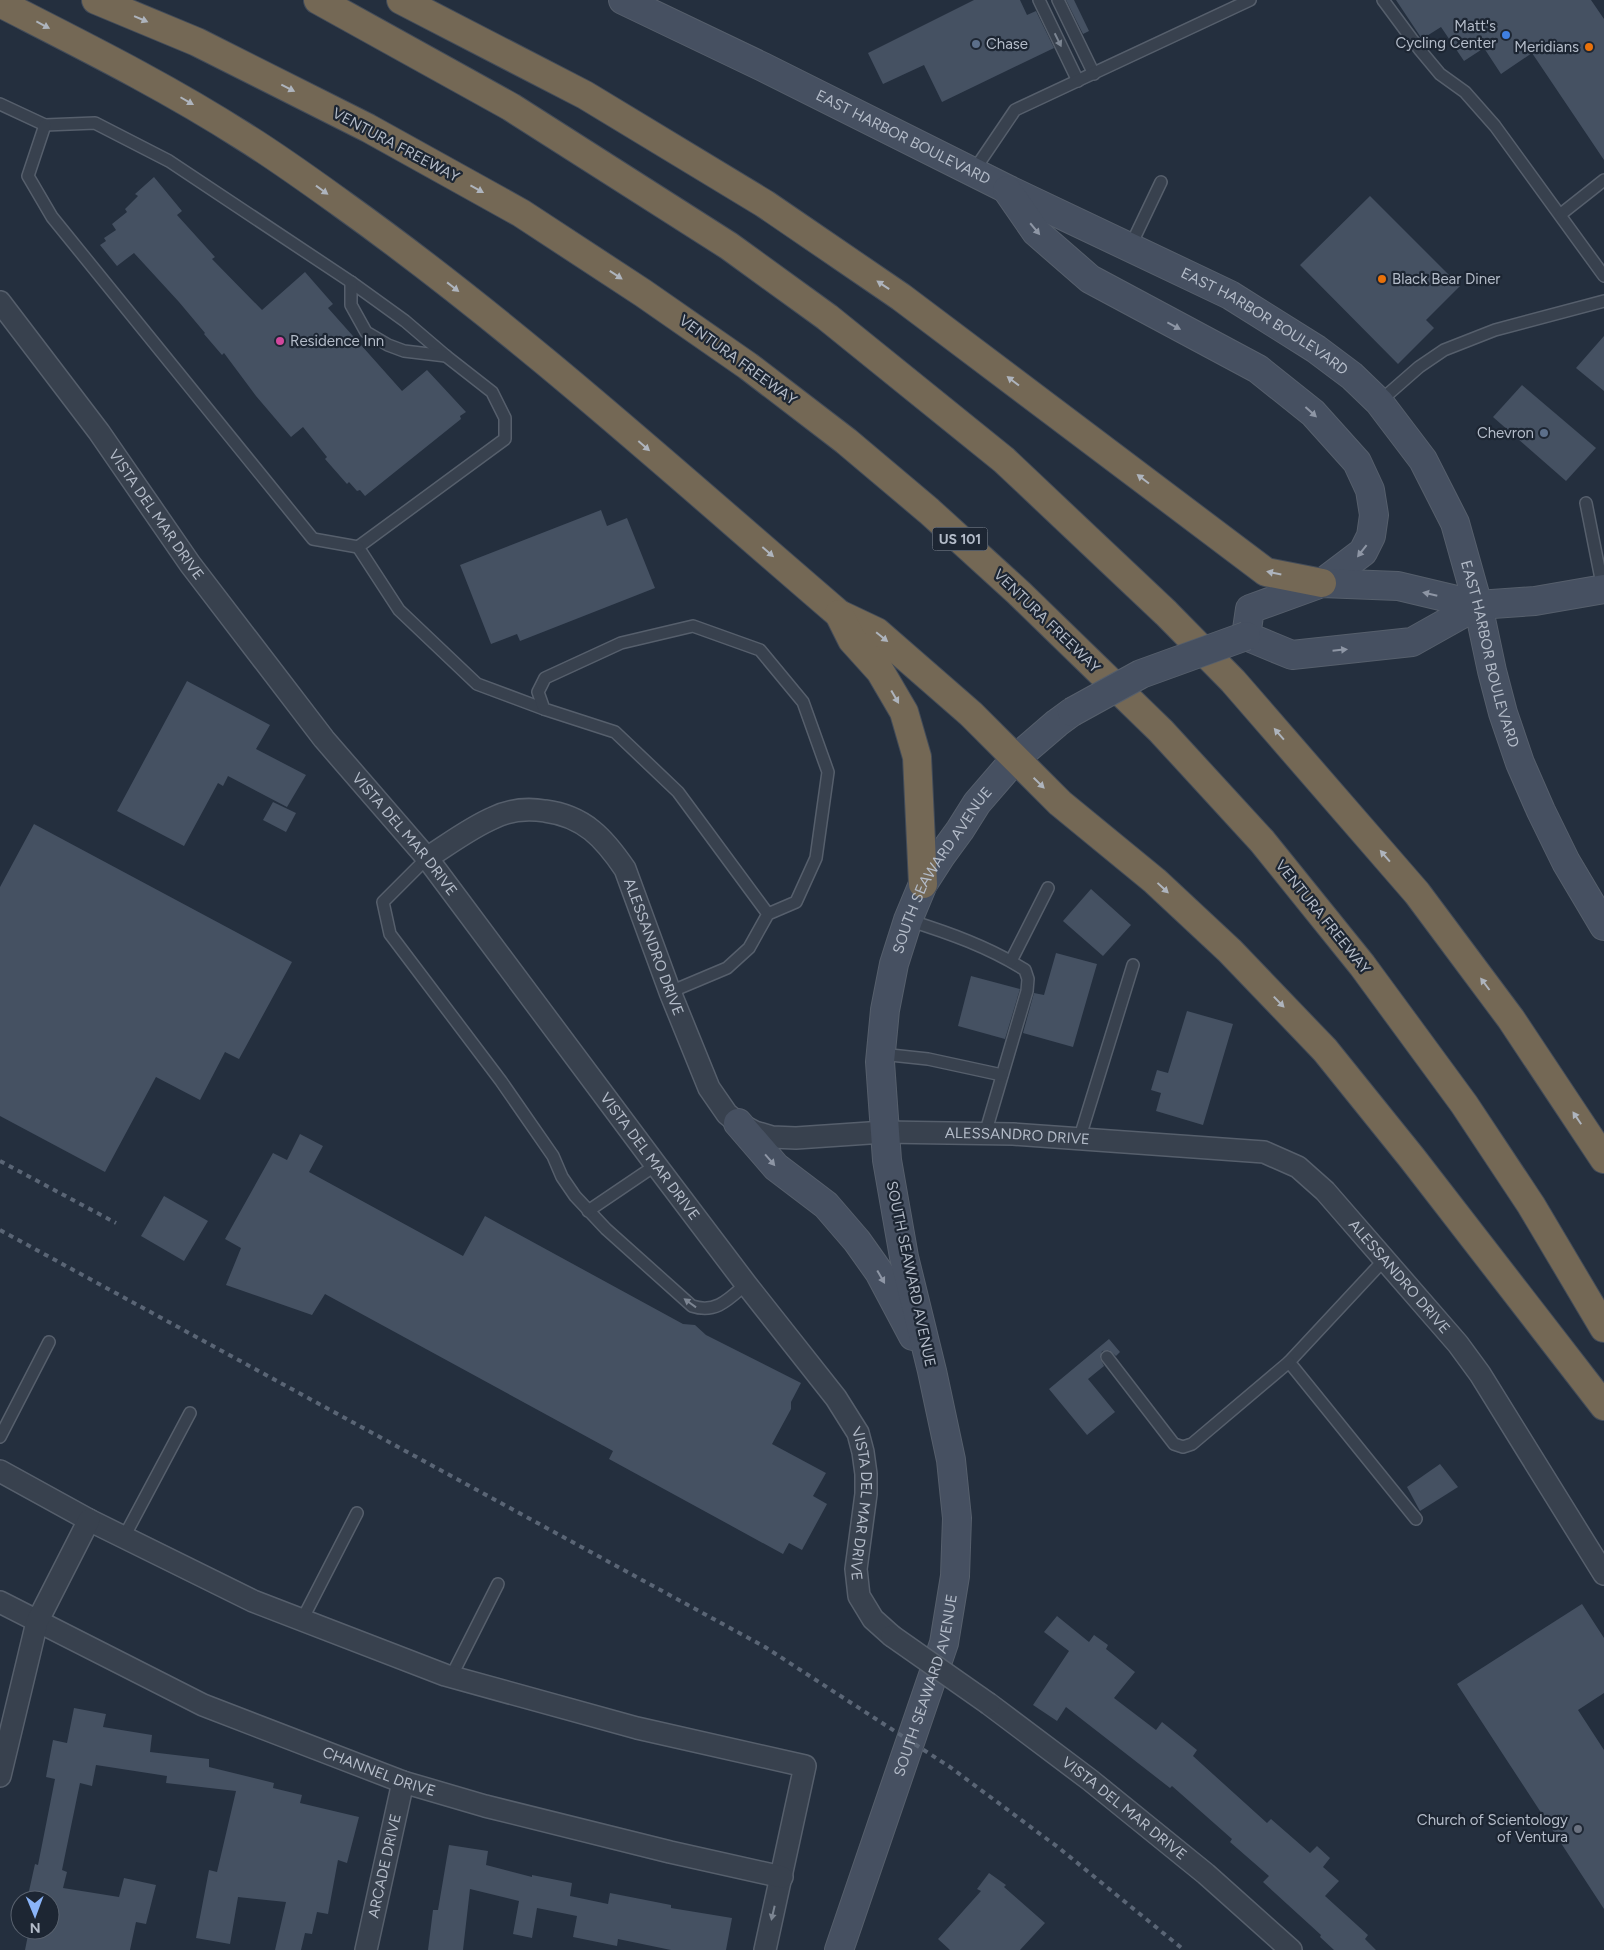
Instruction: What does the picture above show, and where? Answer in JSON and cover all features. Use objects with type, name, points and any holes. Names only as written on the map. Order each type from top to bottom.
[{"type":"highway","name":"VENTURA FREEWAY","points":[[96,0],[206,46],[368,128],[521,213],[643,292],[748,366],[846,441],[929,511],[1019,593],[1160,731],[1262,841],[1362,965],[1464,1104],[1531,1205],[1604,1328]]},
{"type":"highway","points":[[318,0],[511,107],[729,246],[827,318],[1004,460],[1166,613],[1233,681],[1417,893],[1511,1019],[1604,1159]]},
{"type":"highway","points":[[402,0],[585,95],[765,204],[901,297],[1266,572],[1322,583]]},
{"type":"highway","points":[[0,2],[164,88],[205,112],[245,137],[387,237],[512,334],[839,614],[877,632],[971,714],[1060,804],[1155,881],[1230,951],[1325,1050],[1412,1158],[1604,1406]]},
{"type":"highway","points":[[839,614],[852,640],[880,670],[904,712],[917,757],[923,884]]},
{"type":"main road","name":"EAST HARBOR BOULEVARD","points":[[623,0],[771,71],[1007,189],[1230,295],[1316,349],[1352,376],[1379,402],[1423,460],[1455,523],[1478,605],[1494,680],[1520,763],[1566,862],[1604,926]]},
{"type":"main road","points":[[1007,189],[1036,232],[1090,279],[1258,369],[1313,413],[1357,462],[1370,490],[1374,515],[1371,536],[1363,552],[1322,583],[1250,609],[1246,636],[1292,655],[1412,642],[1478,605]]},
{"type":"main road","points":[[1322,583],[1398,586],[1478,605],[1535,601],[1604,589]]},
{"type":"main road","name":"SOUTH SEAWARD AVENUE","points":[[839,1950],[944,1643],[955,1576],[957,1518],[951,1460],[898,1229],[884,1132],[880,1085],[880,1054],[885,1010],[894,964],[908,920],[923,884],[977,803],[1015,759],[1057,723],[1106,692],[1141,674],[1246,636]]},
{"type":"main road","points":[[738,1123],[776,1167],[826,1205],[858,1241],[879,1272],[932,1371]]},
{"type":"street","name":"VISTA DEL MAR DRIVE","points":[[0,302],[99,432],[190,564],[294,701],[324,739],[427,858],[746,1284],[836,1398],[858,1433],[863,1452],[866,1494],[856,1582],[859,1596],[865,1609],[892,1636],[989,1704],[1090,1780],[1206,1874],[1291,1950]]},
{"type":"street","name":"ALESSANDRO DRIVE","points":[[427,858],[488,820],[512,812],[532,809],[570,816],[587,826],[601,839],[625,869],[670,992],[709,1088],[722,1108],[738,1123],[755,1132],[796,1138],[884,1132],[1013,1134],[1264,1152],[1298,1167],[1326,1191],[1458,1344],[1480,1374],[1604,1574]]},
{"type":"street","points":[[0,1471],[88,1520],[253,1601],[451,1677],[637,1728],[805,1766],[765,1950]]},
{"type":"street","points":[[0,1776],[38,1622],[88,1520]]},
{"type":"street","name":"CHANNEL DRIVE","points":[[0,1602],[204,1705],[403,1782],[485,1806],[670,1852],[782,1877]]},
{"type":"street","name":"ARCADE DRIVE","points":[[366,1950],[403,1782]]},
{"type":"lane","points":[[1038,0],[1078,81]]},
{"type":"lane","points":[[1058,0],[1094,74]]},
{"type":"lane","points":[[973,172],[1015,110],[1094,74],[1238,3],[1250,0]]},
{"type":"lane","points":[[1383,0],[1440,74],[1465,92],[1495,126],[1604,276]]},
{"type":"lane","points":[[0,104],[45,125],[95,123],[169,161],[351,282],[405,321],[492,392],[505,418],[505,439],[358,548]]},
{"type":"lane","points":[[45,125],[28,176],[52,218],[313,539],[358,548],[399,610],[477,684],[544,709],[615,732],[678,792],[768,914]]},
{"type":"lane","points":[[1560,214],[1604,180]]},
{"type":"lane","points":[[1130,247],[1161,182]]},
{"type":"lane","points":[[351,282],[351,305],[366,332],[388,345],[404,351],[446,356]]},
{"type":"lane","points":[[1379,402],[1419,367],[1444,350],[1495,330],[1604,301]]},
{"type":"lane","points":[[1586,503],[1604,589]]},
{"type":"lane","points":[[544,709],[538,692],[545,678],[622,644],[693,626],[760,650],[802,702],[828,772],[816,858],[796,902],[768,914],[749,948],[728,968],[670,992]]},
{"type":"lane","points":[[427,858],[383,902],[390,934],[501,1081],[553,1156],[562,1177],[588,1211],[692,1306],[703,1310],[725,1303],[746,1284]]},
{"type":"lane","points":[[1011,961],[1048,888]]},
{"type":"lane","points":[[908,920],[963,938],[1026,970],[1028,978],[1027,991],[985,1134]]},
{"type":"lane","points":[[1079,1140],[1133,965]]},
{"type":"lane","points":[[880,1054],[928,1059],[1002,1075]]},
{"type":"lane","points":[[588,1211],[656,1165]]},
{"type":"lane","points":[[1107,1357],[1174,1444],[1183,1447],[1192,1444],[1289,1362],[1385,1259]]},
{"type":"lane","points":[[0,1437],[49,1342]]},
{"type":"lane","points":[[1289,1362],[1416,1519]]},
{"type":"lane","points":[[124,1537],[190,1413]]},
{"type":"lane","points":[[302,1620],[357,1513]]},
{"type":"lane","points":[[451,1677],[498,1584]]},
{"type":"building","points":[[974,0],[1020,0],[1027,15],[1036,11],[1054,48],[942,102],[924,65],[883,84],[868,53]]},
{"type":"building","points":[[1066,0],[1074,0],[1089,31],[1083,34]]},
{"type":"building","points":[[1396,0],[1591,0],[1604,19],[1604,160],[1532,53],[1501,74],[1484,48],[1464,61],[1441,27],[1422,39]]},
{"type":"building","name":"Residence Inn","points":[[154,177],[182,211],[177,215],[215,257],[212,259],[262,310],[305,272],[333,304],[328,308],[402,391],[427,370],[466,412],[460,416],[461,419],[365,496],[360,490],[357,491],[349,482],[347,484],[325,459],[327,457],[303,427],[291,437],[256,396],[224,353],[222,355],[179,302],[134,253],[117,266],[100,245],[106,241],[104,238],[116,230],[112,224],[127,212],[125,209],[138,196],[135,194]]},
{"type":"building","points":[[1370,196],[1460,286],[1426,320],[1434,328],[1398,364],[1300,265]]},
{"type":"building","points":[[1604,336],[1604,391],[1576,368]]},
{"type":"building","points":[[1522,385],[1596,448],[1566,481],[1493,417]]},
{"type":"building","points":[[601,510],[607,526],[627,518],[655,588],[520,641],[517,634],[491,644],[460,565]]},
{"type":"building","points":[[187,681],[270,725],[256,749],[306,775],[287,807],[228,776],[223,786],[218,783],[184,846],[117,811]]},
{"type":"building","points":[[273,802],[296,813],[286,832],[263,820]]},
{"type":"building","points":[[34,824],[292,962],[239,1059],[225,1052],[200,1100],[156,1077],[105,1172],[0,1116],[0,887]]},
{"type":"building","points":[[1091,889],[1131,925],[1103,956],[1063,921]]},
{"type":"building","points":[[1056,953],[1097,964],[1073,1047],[1023,1033],[1034,993],[1044,995]]},
{"type":"building","points":[[971,976],[1020,989],[1005,1039],[958,1026]]},
{"type":"building","points":[[1187,1011],[1233,1024],[1203,1125],[1156,1111],[1161,1093],[1151,1090],[1157,1070],[1168,1073]]},
{"type":"building","points":[[300,1134],[323,1146],[309,1172],[463,1256],[485,1216],[683,1324],[695,1325],[706,1335],[801,1383],[791,1402],[791,1409],[772,1444],[826,1473],[813,1496],[827,1504],[802,1550],[789,1543],[783,1554],[609,1459],[613,1451],[325,1294],[312,1315],[226,1285],[241,1248],[225,1239],[273,1153],[287,1160]]},
{"type":"building","points":[[164,1196],[208,1221],[184,1261],[141,1236]]},
{"type":"building","points":[[1109,1339],[1120,1352],[1116,1356],[1109,1350],[1102,1351],[1100,1358],[1104,1366],[1088,1379],[1115,1412],[1087,1435],[1049,1389]]},
{"type":"building","points":[[1440,1464],[1458,1487],[1420,1511],[1407,1487]]},
{"type":"building","name":"Church of Scientology of Ventura","points":[[1582,1604],[1604,1638],[1604,1693],[1578,1710],[1604,1750],[1604,1909],[1457,1684]]},
{"type":"building","points":[[1057,1616],[1089,1642],[1094,1635],[1108,1645],[1106,1649],[1135,1672],[1114,1698],[1156,1730],[1162,1722],[1197,1750],[1193,1756],[1267,1823],[1271,1819],[1310,1853],[1317,1846],[1330,1858],[1323,1867],[1339,1881],[1325,1896],[1368,1935],[1365,1939],[1376,1950],[1334,1950],[1320,1937],[1321,1935],[1263,1882],[1269,1876],[1230,1842],[1232,1839],[1172,1786],[1170,1788],[1066,1707],[1057,1721],[1033,1705],[1069,1651],[1044,1632]]},
{"type":"building","points":[[74,1708],[106,1714],[103,1727],[152,1735],[150,1752],[209,1759],[209,1767],[274,1783],[273,1788],[302,1795],[300,1803],[359,1817],[347,1863],[338,1860],[328,1914],[317,1912],[312,1934],[305,1933],[301,1950],[275,1950],[286,1902],[238,1897],[230,1944],[196,1938],[209,1870],[217,1872],[236,1791],[166,1783],[167,1776],[96,1765],[92,1786],[80,1783],[62,1870],[67,1872],[63,1888],[119,1897],[124,1878],[156,1885],[146,1924],[136,1922],[130,1950],[25,1950],[27,1940],[60,1940],[60,1890],[29,1890],[35,1864],[38,1865],[55,1779],[46,1777],[53,1740],[67,1743]]},
{"type":"building","points":[[449,1845],[488,1851],[486,1865],[532,1877],[532,1875],[572,1883],[570,1896],[608,1904],[610,1893],[671,1905],[671,1908],[732,1918],[726,1950],[671,1950],[618,1939],[617,1946],[573,1937],[577,1916],[537,1908],[532,1938],[513,1934],[519,1901],[470,1889],[463,1950],[428,1950],[433,1910],[438,1910]]},
{"type":"building","points":[[989,1873],[1006,1885],[1004,1887],[1045,1923],[1020,1950],[950,1950],[938,1939],[981,1891],[977,1889]]},
{"type":"railway","points":[[0,1161],[116,1223]]},
{"type":"railway","points":[[0,1230],[765,1647],[950,1767],[1059,1848],[1184,1950]]},
{"type":"place","name":"Matt's Cycling Center","points":[[1506,35]]},
{"type":"place","name":"Chase","points":[[976,44]]},
{"type":"place","name":"Meridians","points":[[1589,47]]},
{"type":"place","name":"Black Bear Diner","points":[[1382,279]]},
{"type":"place","name":"Residence Inn","points":[[280,341]]},
{"type":"place","name":"Chevron","points":[[1544,433]]},
{"type":"place","name":"Church of Scientology of Ventura","points":[[1578,1829]]}]
